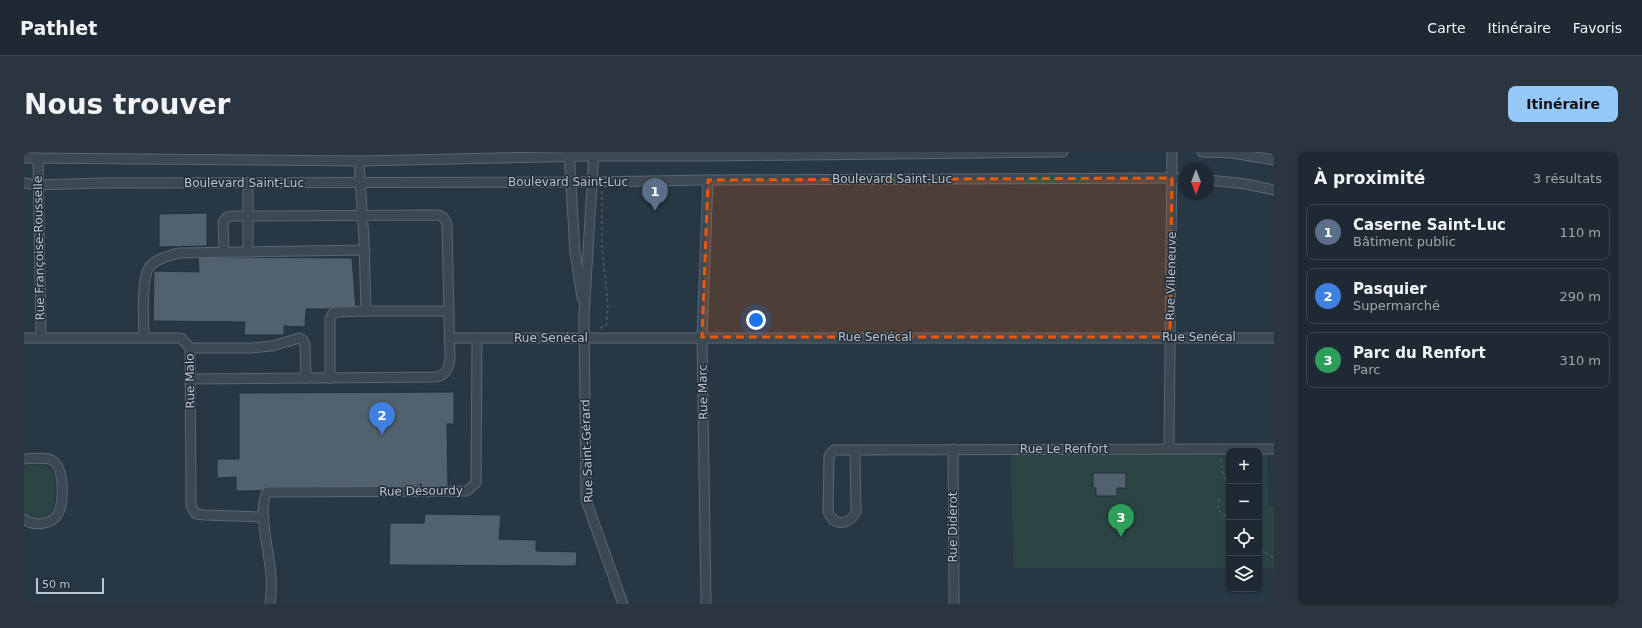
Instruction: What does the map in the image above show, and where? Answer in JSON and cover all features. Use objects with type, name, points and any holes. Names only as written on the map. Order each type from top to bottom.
[{"type":"street","name":"Boulevard Saint-Luc","points":[[24,158],[359,161],[594,154],[708,156],[1063,152]]},
{"type":"street","name":"Rue Villeneuve","points":[[1169,448],[1172,152]]},
{"type":"street","points":[[1202,152],[1232,153],[1274,160]]},
{"type":"street","name":"Rue Saint-Gérard","points":[[594,154],[584,316],[586,500],[623,604]]},
{"type":"street","name":"Rue Saint-Gérard","points":[[569,155],[575,252],[584,316]]},
{"type":"street","name":"Rue Françoise-Rousselle","points":[[38,158],[41,338]]},
{"type":"street","points":[[359,161],[365,250],[366,311]]},
{"type":"street","name":"Boulevard Saint-Luc","points":[[24,183],[592,182],[708,180],[1178,178]]},
{"type":"street","name":"Rue Marc","points":[[706,604],[702,337],[708,180]]},
{"type":"street","points":[[1214,181],[1246,184],[1274,190]]},
{"type":"street","points":[[248,183],[248,252]]},
{"type":"street","points":[[190,379],[436,377],[444,375],[448,369],[450,360],[447,224],[444,218],[439,215],[227,217],[223,222],[224,252]]},
{"type":"street","points":[[144,338],[144,278],[150,265],[166,256],[180,253],[365,250]]},
{"type":"street","points":[[330,378],[330,319],[333,313],[366,311],[449,311]]},
{"type":"street","name":"Rue Malo","points":[[24,338],[181,338],[190,348],[191,506],[196,514],[264,517]]},
{"type":"street","points":[[190,348],[252,348],[272,346],[300,338],[306,344],[306,378]]},
{"type":"street","name":"Rue Senécal","points":[[449,338],[1274,338]]},
{"type":"street","name":"Rue Désourdy","points":[[264,517],[264,498],[267,492],[466,491],[476,483],[477,338]]},
{"type":"street","name":"Rue Le Renfort","points":[[855,450],[856,512],[852,519],[844,522],[837,522],[831,519],[828,512],[829,456],[834,450],[1169,448],[1274,449]]},
{"type":"street","name":"Rue Diderot","points":[[953,449],[954,604]]},
{"type":"street","points":[[24,459],[49,459],[56,463],[60,468],[61,506],[58,514],[43,524],[32,524],[24,519]]},
{"type":"street","points":[[264,517],[272,576],[270,604]]},
{"type":"path","points":[[602,191],[602,246],[608,307],[606,325]]},
{"type":"path","points":[[1221,449],[1222,470],[1226,480]]},
{"type":"path","points":[[1219,499],[1218,510],[1226,517]]},
{"type":"path","points":[[1262,551],[1274,558]]},
{"type":"highlighted area","points":[[1172,178],[1170,337],[702,337],[708,180]]},
{"type":"green space","points":[[1011,448],[1226,451],[1226,568],[1013,568]]},
{"type":"green space","points":[[1262,451],[1267,451],[1268,506],[1274,506],[1274,569],[1262,568]]},
{"type":"green space","points":[[33,465],[49,467],[52,472],[54,482],[54,505],[49,514],[40,518],[29,516],[24,512],[24,469],[27,466]]},
{"type":"building","points":[[207,213],[207,246],[159,247],[159,214]]},
{"type":"building","points":[[198,257],[352,258],[356,309],[306,309],[305,327],[284,326],[284,335],[244,335],[245,322],[153,321],[154,271],[199,272]]},
{"type":"building","points":[[454,392],[454,424],[447,424],[448,489],[236,491],[236,477],[217,478],[217,459],[239,459],[239,393]]},
{"type":"building","points":[[1093,473],[1126,473],[1126,488],[1117,488],[1117,496],[1096,496],[1096,488],[1093,488]]},
{"type":"building","points":[[425,514],[501,515],[499,539],[536,540],[536,551],[577,552],[576,566],[389,565],[390,523],[424,523]]},
{"type":"place","name":"Caserne Saint-Luc","points":[[655,211]]},
{"type":"place","name":"Pasquier","points":[[382,435]]},
{"type":"place","name":"Parc du Renfort","points":[[1121,537]]}]
